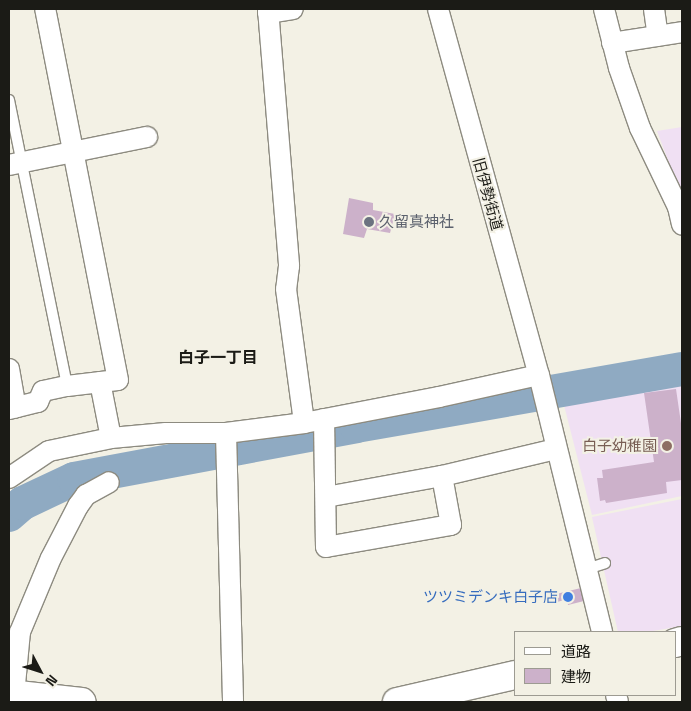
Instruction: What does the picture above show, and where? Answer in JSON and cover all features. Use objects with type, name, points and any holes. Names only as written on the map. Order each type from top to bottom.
[{"type":"main road","points":[[407,701],[514,675]]},
{"type":"main road","points":[[12,695],[82,702]]},
{"type":"street","points":[[9,369],[13,408],[38,402],[43,391],[118,380],[45,9]]},
{"type":"street","points":[[293,9],[268,11],[289,266],[286,289],[317,422],[326,447],[326,547],[451,525],[442,476]]},
{"type":"street","name":"旧伊勢街道","points":[[438,9],[539,377],[556,449],[596,566],[602,631]]},
{"type":"street","points":[[604,9],[612,43],[640,128],[678,208],[682,226]]},
{"type":"street","points":[[654,9],[658,36]]},
{"type":"street","points":[[612,43],[682,32]]},
{"type":"street","points":[[15,164],[147,137]]},
{"type":"street","points":[[9,478],[49,451],[111,438],[166,433],[226,435],[317,422],[539,377]]},
{"type":"street","points":[[100,382],[111,438]]},
{"type":"street","points":[[226,435],[230,500],[233,702]]},
{"type":"street","points":[[326,497],[442,476],[556,449]]},
{"type":"street","points":[[12,695],[20,632],[51,558],[78,506],[86,495],[109,482]]},
{"type":"lane","points":[[9,100],[15,164],[67,386]]},
{"type":"shaded area","points":[[682,127],[682,197],[657,131]]},
{"type":"shaded area","points":[[682,383],[682,496],[592,515],[564,405]]},
{"type":"shaded area","points":[[682,499],[682,626],[653,631],[618,631],[592,517]]},
{"type":"building","name":"久留真神社","points":[[349,198],[373,203],[373,210],[395,214],[390,233],[367,229],[364,238],[343,234]]},
{"type":"building","name":"白子幼稚園","points":[[676,389],[682,430],[682,480],[666,482],[667,493],[606,503],[605,500],[600,501],[597,478],[603,478],[602,470],[654,462],[644,393]]},
{"type":"building","name":"ツツミデンキ白子店","points":[[581,588],[584,601],[568,605],[567,599],[554,603],[552,595]]},
{"type":"waterway","points":[[9,515],[23,503],[74,479],[356,426],[682,369]]},
{"type":"place","name":"久留真神社","points":[[369,222]]},
{"type":"place","name":"白子幼稚園","points":[[667,446]]},
{"type":"place","name":"ツツミデンキ白子店","points":[[568,597]]},
{"type":"district","name":"白子一丁目","points":[[218,358]]}]
